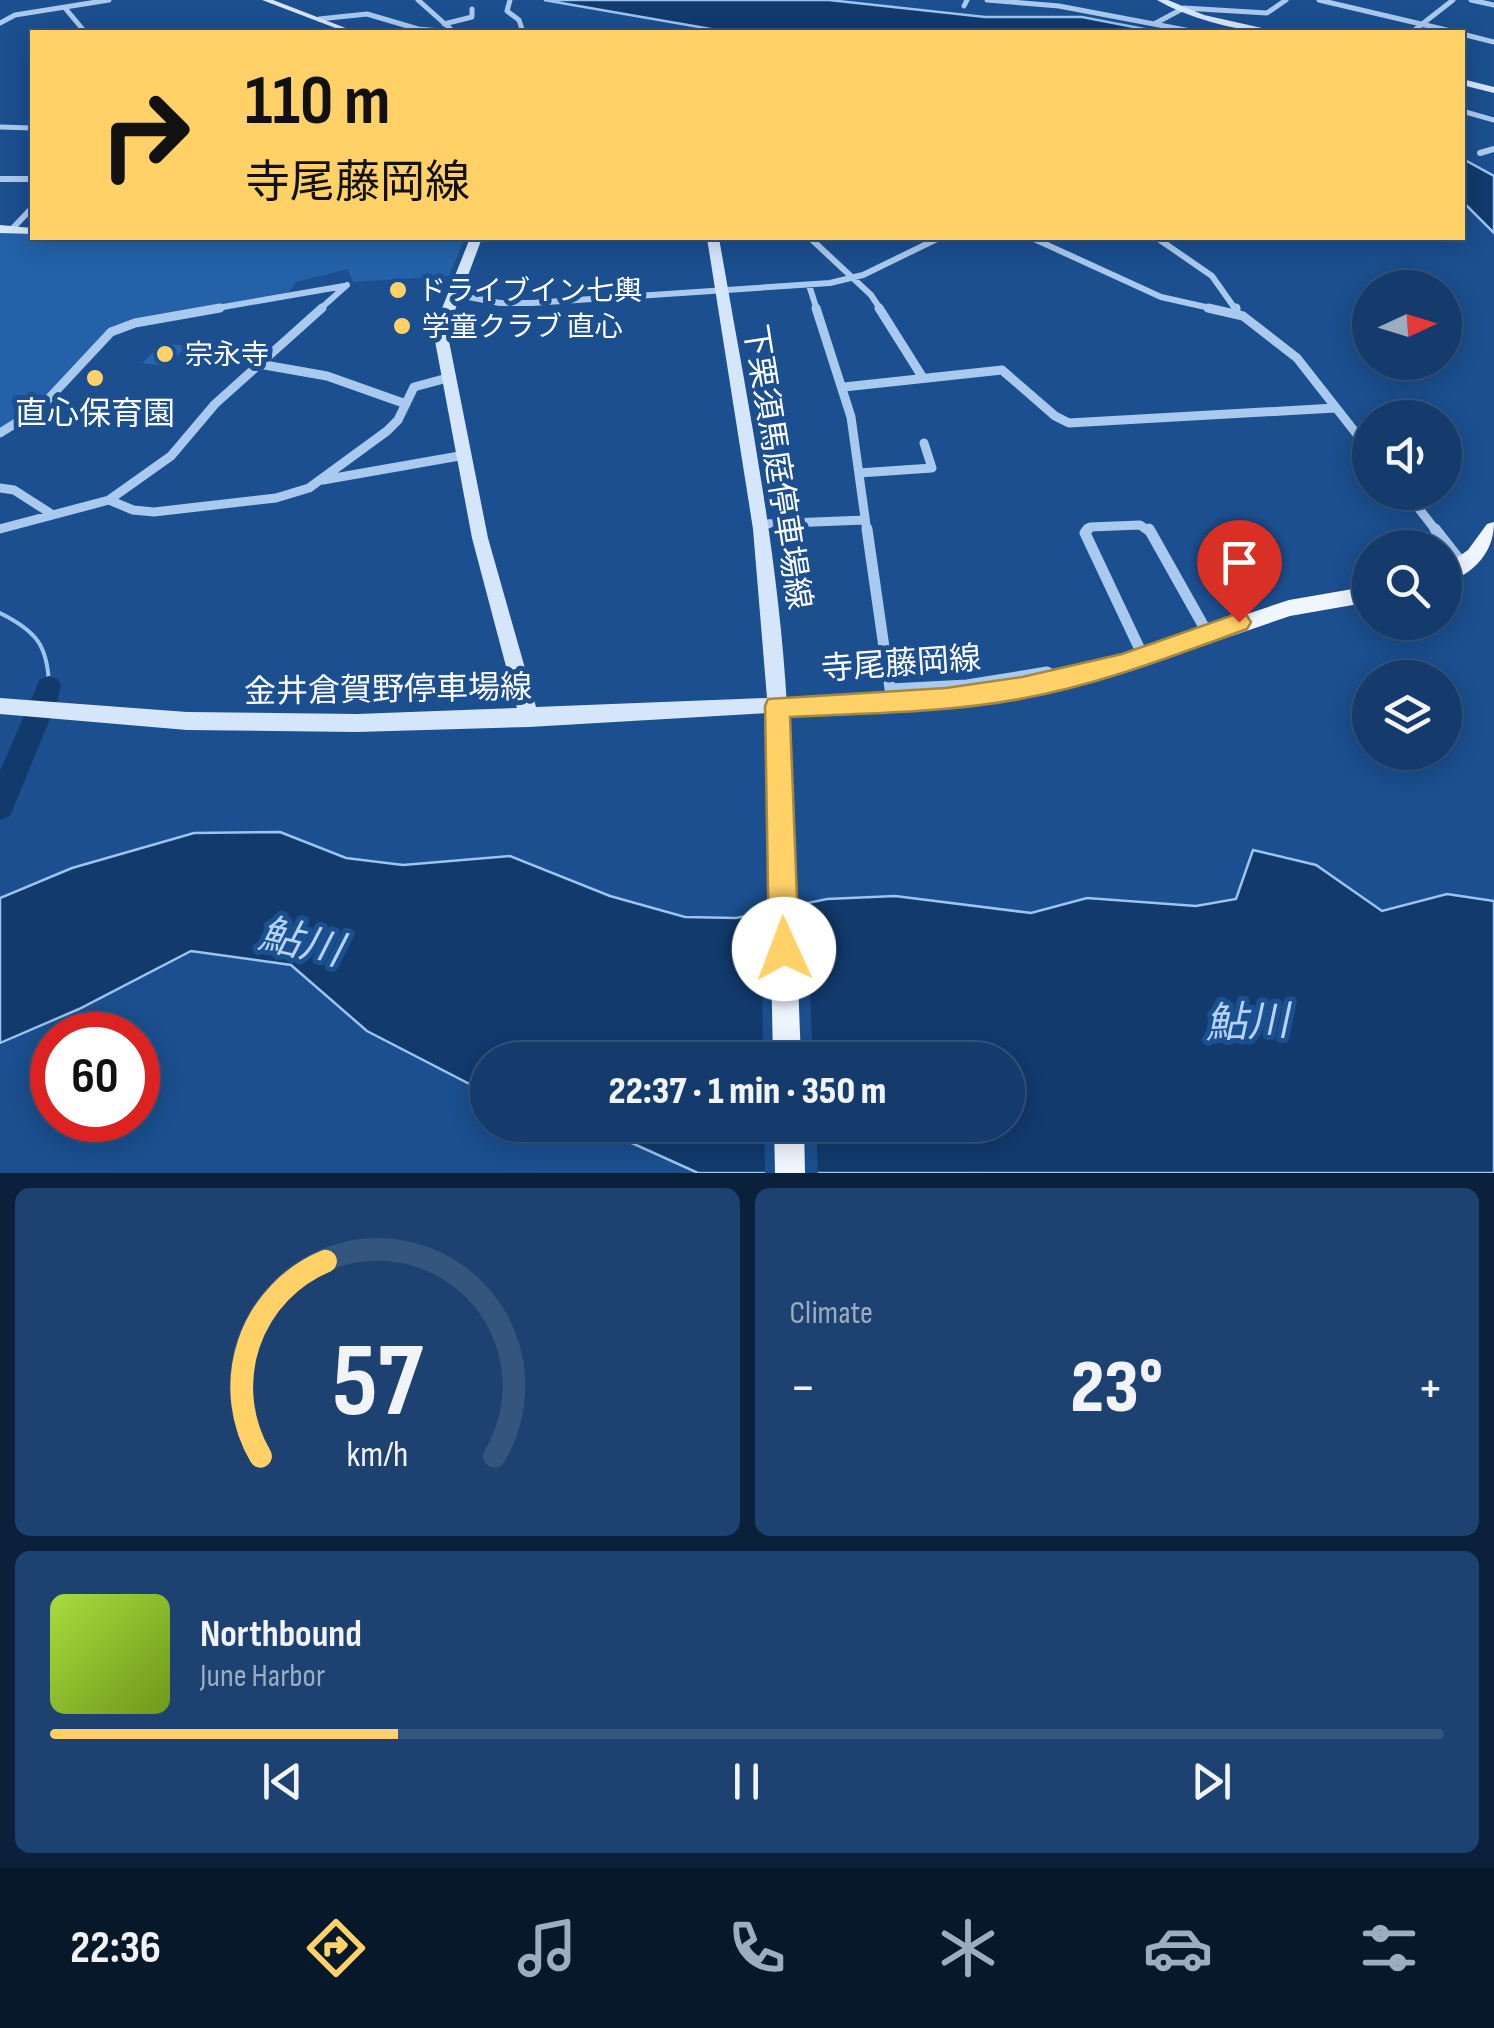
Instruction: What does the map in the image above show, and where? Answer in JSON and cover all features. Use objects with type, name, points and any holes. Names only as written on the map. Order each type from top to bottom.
[{"type":"main road","points":[[266,0],[347,30]]},
{"type":"main road","points":[[1163,1],[1180,9],[1266,30]]},
{"type":"main road","points":[[1465,83],[1494,90]]},
{"type":"main road","points":[[475,240],[442,329],[480,538],[529,718]]},
{"type":"main road","name":"下栗須馬庭停車場線","points":[[713,240],[764,524],[775,633],[777,717]]},
{"type":"main road","points":[[1462,563],[1494,529]]},
{"type":"main road","name":"寺尾藤岡線","points":[[777,717],[946,699],[1059,680],[1289,608],[1352,597]]},
{"type":"main road","name":"金井倉賀野停車場線","points":[[0,706],[187,721],[777,717]]},
{"type":"main road","points":[[777,717],[786,1042]]},
{"type":"main road","points":[[789,1142],[790,1173]]},
{"type":"street","points":[[0,23],[15,15],[108,0]]},
{"type":"street","points":[[418,0],[451,30]]},
{"type":"street","points":[[510,0],[507,11],[519,20],[522,30]]},
{"type":"street","points":[[987,0],[1059,6],[1186,30]]},
{"type":"street","points":[[1163,1],[1267,14],[1286,0]]},
{"type":"street","points":[[1319,0],[1445,30]]},
{"type":"street","points":[[1415,30],[1453,0]]},
{"type":"street","points":[[1471,0],[1494,5]]},
{"type":"street","points":[[1154,24],[1180,9],[1211,4]]},
{"type":"street","points":[[65,8],[82,30]]},
{"type":"street","points":[[444,24],[472,18],[472,9]]},
{"type":"street","points":[[1230,10],[1230,23]]},
{"type":"street","points":[[318,19],[367,14],[412,30]]},
{"type":"street","points":[[1465,35],[1494,42]]},
{"type":"street","points":[[1465,112],[1494,120]]},
{"type":"street","points":[[1465,121],[1480,116]]},
{"type":"street","points":[[0,128],[30,128]]},
{"type":"street","points":[[1480,153],[1494,148]]},
{"type":"street","points":[[0,179],[30,179]]},
{"type":"street","points":[[6,229],[30,210]]},
{"type":"street","points":[[812,240],[872,295],[923,378]]},
{"type":"street","points":[[453,294],[532,303],[809,285],[854,278],[935,240]]},
{"type":"street","points":[[1036,240],[1179,304],[1236,312],[1297,358],[1352,429]]},
{"type":"street","points":[[1159,240],[1212,276],[1236,306],[1236,312]]},
{"type":"street","points":[[0,433],[40,408],[111,332],[135,323],[348,285],[215,404],[170,456],[109,500],[0,529]]},
{"type":"street","points":[[809,285],[844,387],[890,689],[967,685],[1047,672],[1059,680]]},
{"type":"street","points":[[259,364],[327,376],[406,404]]},
{"type":"street","points":[[844,387],[1002,370],[1055,416],[1069,423],[1335,408]]},
{"type":"street","points":[[322,480],[387,431],[414,388],[450,376]]},
{"type":"street","points":[[858,473],[932,468],[924,443]]},
{"type":"street","points":[[109,500],[133,510],[154,512],[276,498],[322,480],[465,456]]},
{"type":"street","points":[[0,488],[14,490],[50,513]]},
{"type":"street","points":[[764,524],[864,520]]},
{"type":"street","points":[[1143,656],[1085,533],[1087,528],[1140,525],[1149,529],[1208,634]]},
{"type":"shaded area","points":[[0,232],[30,234],[30,240],[464,240],[449,276],[353,282],[348,269],[296,282],[287,294],[114,325],[37,408],[0,431]]},
{"type":"water","points":[[544,0],[829,0],[985,17],[1082,17],[1150,30],[716,30]]},
{"type":"water","points":[[1465,160],[1494,176],[1494,233],[1465,204]]},
{"type":"water","name":"鮎川","points":[[280,832],[346,858],[403,865],[510,856],[610,896],[685,917],[736,918],[827,899],[895,896],[1031,913],[1087,898],[1196,906],[1236,899],[1253,850],[1316,865],[1382,911],[1447,894],[1494,901],[1494,1173],[698,1173],[630,1142],[1025,1142],[1025,1042],[470,1042],[470,1084],[367,1031],[291,965],[191,951],[72,1012],[30,1012],[30,1030],[0,1043],[0,898],[72,868],[194,833]]},
{"type":"pier","points":[[806,898],[812,1042],[763,1042],[761,908]]},
{"type":"pier","points":[[764,1142],[817,1142],[818,1173],[765,1173]]},
{"type":"building","name":"宗永寺","points":[[163,343],[187,346],[167,366],[142,363]]},
{"type":"waterway","points":[[0,613],[23,626],[38,641],[46,660],[49,686]]},
{"type":"waterway","points":[[0,807],[49,686]]},
{"type":"place","name":"ドライブイン七輿","points":[[398,290]]},
{"type":"place","name":"学童クラブ 直心","points":[[402,326]]},
{"type":"place","name":"宗永寺","points":[[165,354]]},
{"type":"place","name":"直心保育園","points":[[95,378]]},
{"type":"route","points":[[784,949],[777,706],[946,699],[1022,688],[1123,664],[1239,622]]}]
